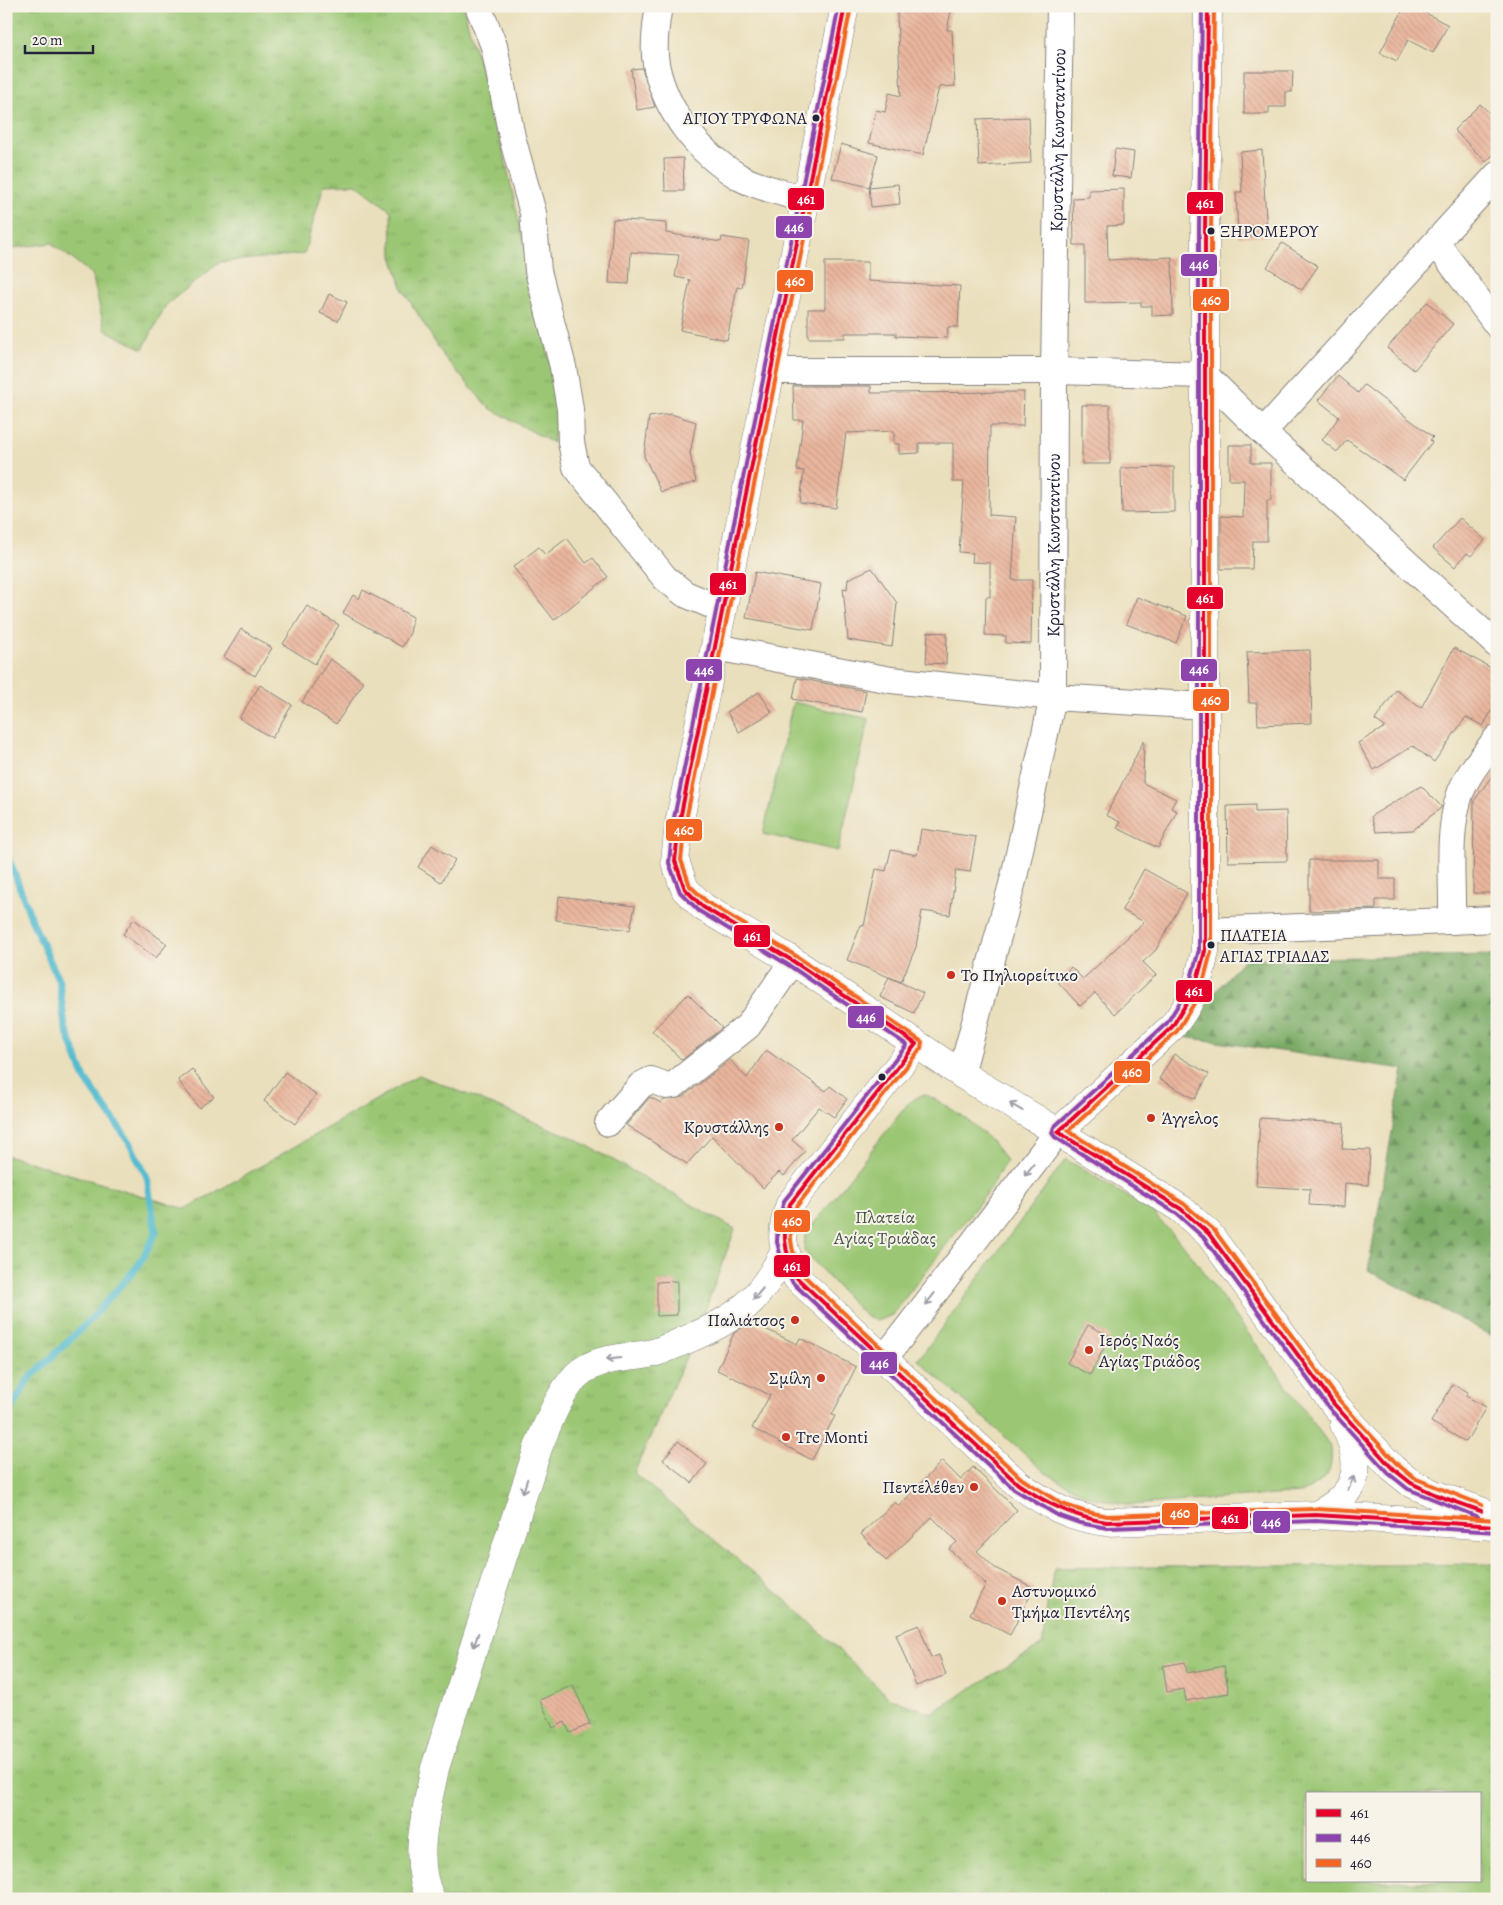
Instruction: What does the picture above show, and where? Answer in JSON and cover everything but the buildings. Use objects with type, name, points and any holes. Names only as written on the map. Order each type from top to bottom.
[{"type":"main road","points":[[846,6],[679,824],[675,862],[685,889],[703,907],[793,961],[961,1074],[1181,1209],[1209,1234],[1334,1404],[1392,1468],[1411,1483],[1436,1495],[1497,1517]]},
{"type":"main road","points":[[1058,1132],[1172,1027],[1183,1013],[1199,982],[1205,951],[1205,375],[1208,6]]},
{"type":"main road","points":[[916,1044],[790,1204],[783,1231],[784,1253],[797,1278],[1018,1484],[1048,1504],[1084,1520],[1107,1522],[1316,1515],[1497,1526]]},
{"type":"main road","points":[[431,1899],[426,1888],[422,1857],[424,1824],[434,1768],[539,1444],[560,1398],[578,1375],[593,1365],[606,1360],[655,1353],[733,1318],[755,1299],[770,1280],[784,1253]]},
{"type":"main road","points":[[1316,1515],[1330,1508],[1345,1496],[1356,1470],[1353,1444],[1334,1404]]},
{"type":"street","points":[[478,6],[494,46],[512,137],[533,213],[538,271],[562,367],[570,409],[570,442],[576,467],[665,578],[685,594],[723,610]]},
{"type":"street","points":[[659,6],[656,63],[666,97],[683,128],[711,156],[742,178],[806,200]]},
{"type":"street","name":"Κρυστάλλη Κωνσταντίνου","points":[[961,1074],[1014,877],[1053,697],[1054,371],[1060,6]]},
{"type":"street","points":[[1264,432],[1497,176]]},
{"type":"street","points":[[1437,244],[1497,325]]},
{"type":"street","points":[[772,370],[1054,371],[1205,375],[1264,432],[1497,645]]},
{"type":"street","points":[[715,647],[891,680],[1053,697],[1205,706]]},
{"type":"street","points":[[1452,921],[1454,821],[1459,795],[1471,773],[1497,738]]},
{"type":"street","points":[[1205,931],[1497,919]]},
{"type":"street","points":[[608,1123],[642,1085],[651,1080],[667,1086],[674,1085],[748,1026],[793,961]]},
{"type":"street","points":[[884,1359],[1058,1132]]},
{"type":"green space","points":[[6,6],[463,6],[506,163],[559,403],[553,443],[488,407],[445,358],[403,290],[392,256],[391,211],[356,184],[324,185],[304,254],[220,262],[166,305],[143,349],[105,330],[92,274],[51,243],[6,249]]},
{"type":"green space","points":[[793,702],[869,719],[838,851],[763,834]]},
{"type":"green space","points":[[1497,955],[1497,1339],[1368,1270],[1403,1069],[1177,1036],[1244,959]]},
{"type":"green space","points":[[419,1075],[574,1138],[735,1229],[696,1335],[634,1473],[791,1604],[889,1698],[931,1713],[1042,1645],[1054,1568],[1497,1564],[1497,1899],[6,1899],[6,1155],[186,1209]]},
{"type":"green space","name":"Πλατεία Αγίας Τριάδας","points":[[924,1094],[958,1113],[981,1131],[1006,1161],[989,1190],[892,1315],[877,1321],[862,1313],[804,1251],[805,1235],[910,1101]]},
{"type":"green space","points":[[1066,1159],[1151,1211],[1186,1248],[1331,1447],[1329,1471],[1317,1485],[1301,1493],[1130,1505],[1089,1497],[1046,1473],[918,1360]]},
{"type":"waterway","points":[[6,851],[33,923],[59,981],[65,1027],[85,1079],[128,1140],[147,1177],[156,1233],[138,1266],[89,1321],[27,1381],[6,1419]]},
{"type":"transit line","name":"446","points":[[839,6],[673,823],[669,863],[680,892],[699,911],[790,966],[907,1045],[784,1201],[778,1223],[777,1242],[782,1261],[793,1283],[1014,1489],[1057,1515],[1080,1523],[1107,1528],[1316,1521],[1497,1532]]},
{"type":"transit line","name":"461","points":[[845,6],[679,824],[675,861],[685,889],[703,907],[793,961],[916,1044]]},
{"type":"transit line","name":"446","points":[[1202,6],[1199,230],[1199,950],[1188,989],[1167,1023],[1054,1127],[1052,1133],[1055,1137],[1177,1214],[1204,1238],[1329,1408],[1388,1473],[1408,1489],[1478,1517]]},
{"type":"transit line","name":"461","points":[[1058,1132],[1172,1027],[1194,991],[1205,951],[1205,230],[1208,6]]},
{"type":"transit line","name":"460","points":[[1214,6],[1211,230],[1211,952],[1200,994],[1177,1031],[1068,1131],[1184,1204],[1214,1230],[1339,1400],[1396,1463],[1414,1478],[1482,1505]]},
{"type":"transit line","name":"460","points":[[851,7],[685,825],[681,860],[690,886],[707,902],[796,956],[922,1042],[921,1048],[796,1207],[791,1225],[791,1241],[798,1265],[802,1274],[1022,1479],[1062,1504],[1107,1516],[1316,1509],[1497,1520]]},
{"type":"transit line","name":"461","points":[[916,1044],[790,1204],[785,1224],[787,1251],[797,1278],[1018,1484],[1071,1513],[1107,1522],[1316,1515],[1497,1526]]},
{"type":"transit line","name":"461","points":[[1058,1132],[1181,1209],[1209,1234],[1334,1404],[1392,1468],[1411,1483],[1436,1495],[1481,1511]]},
{"type":"place","name":"ΑΓΙΟΥ ΤΡΥΦΩΝΑ","points":[[816,118]]},
{"type":"place","name":"ΞΗΡΟΜΕΡΟΥ","points":[[1211,231]]},
{"type":"place","name":"ΠΛΑΤΕΙΑ ΑΓΙΑΣ ΤΡΙΑΔΑΣ","points":[[1211,945]]},
{"type":"place","name":"Το Πηλιορείτικο","points":[[951,975]]},
{"type":"place","name":"Άγγελος","points":[[1151,1118]]},
{"type":"place","name":"Κρυστάλλης","points":[[779,1127]]},
{"type":"place","name":"Παλιάτσος","points":[[795,1320]]},
{"type":"place","name":"Ιερός Ναός Αγίας Τριάδος","points":[[1089,1350]]},
{"type":"place","name":"Σμίλη","points":[[821,1378]]},
{"type":"place","name":"Tre Monti","points":[[786,1437]]},
{"type":"place","name":"Πεντελέθεν","points":[[974,1487]]},
{"type":"place","name":"Αστυνομικό Τμήμα Πεντέλης","points":[[1002,1601]]}]
